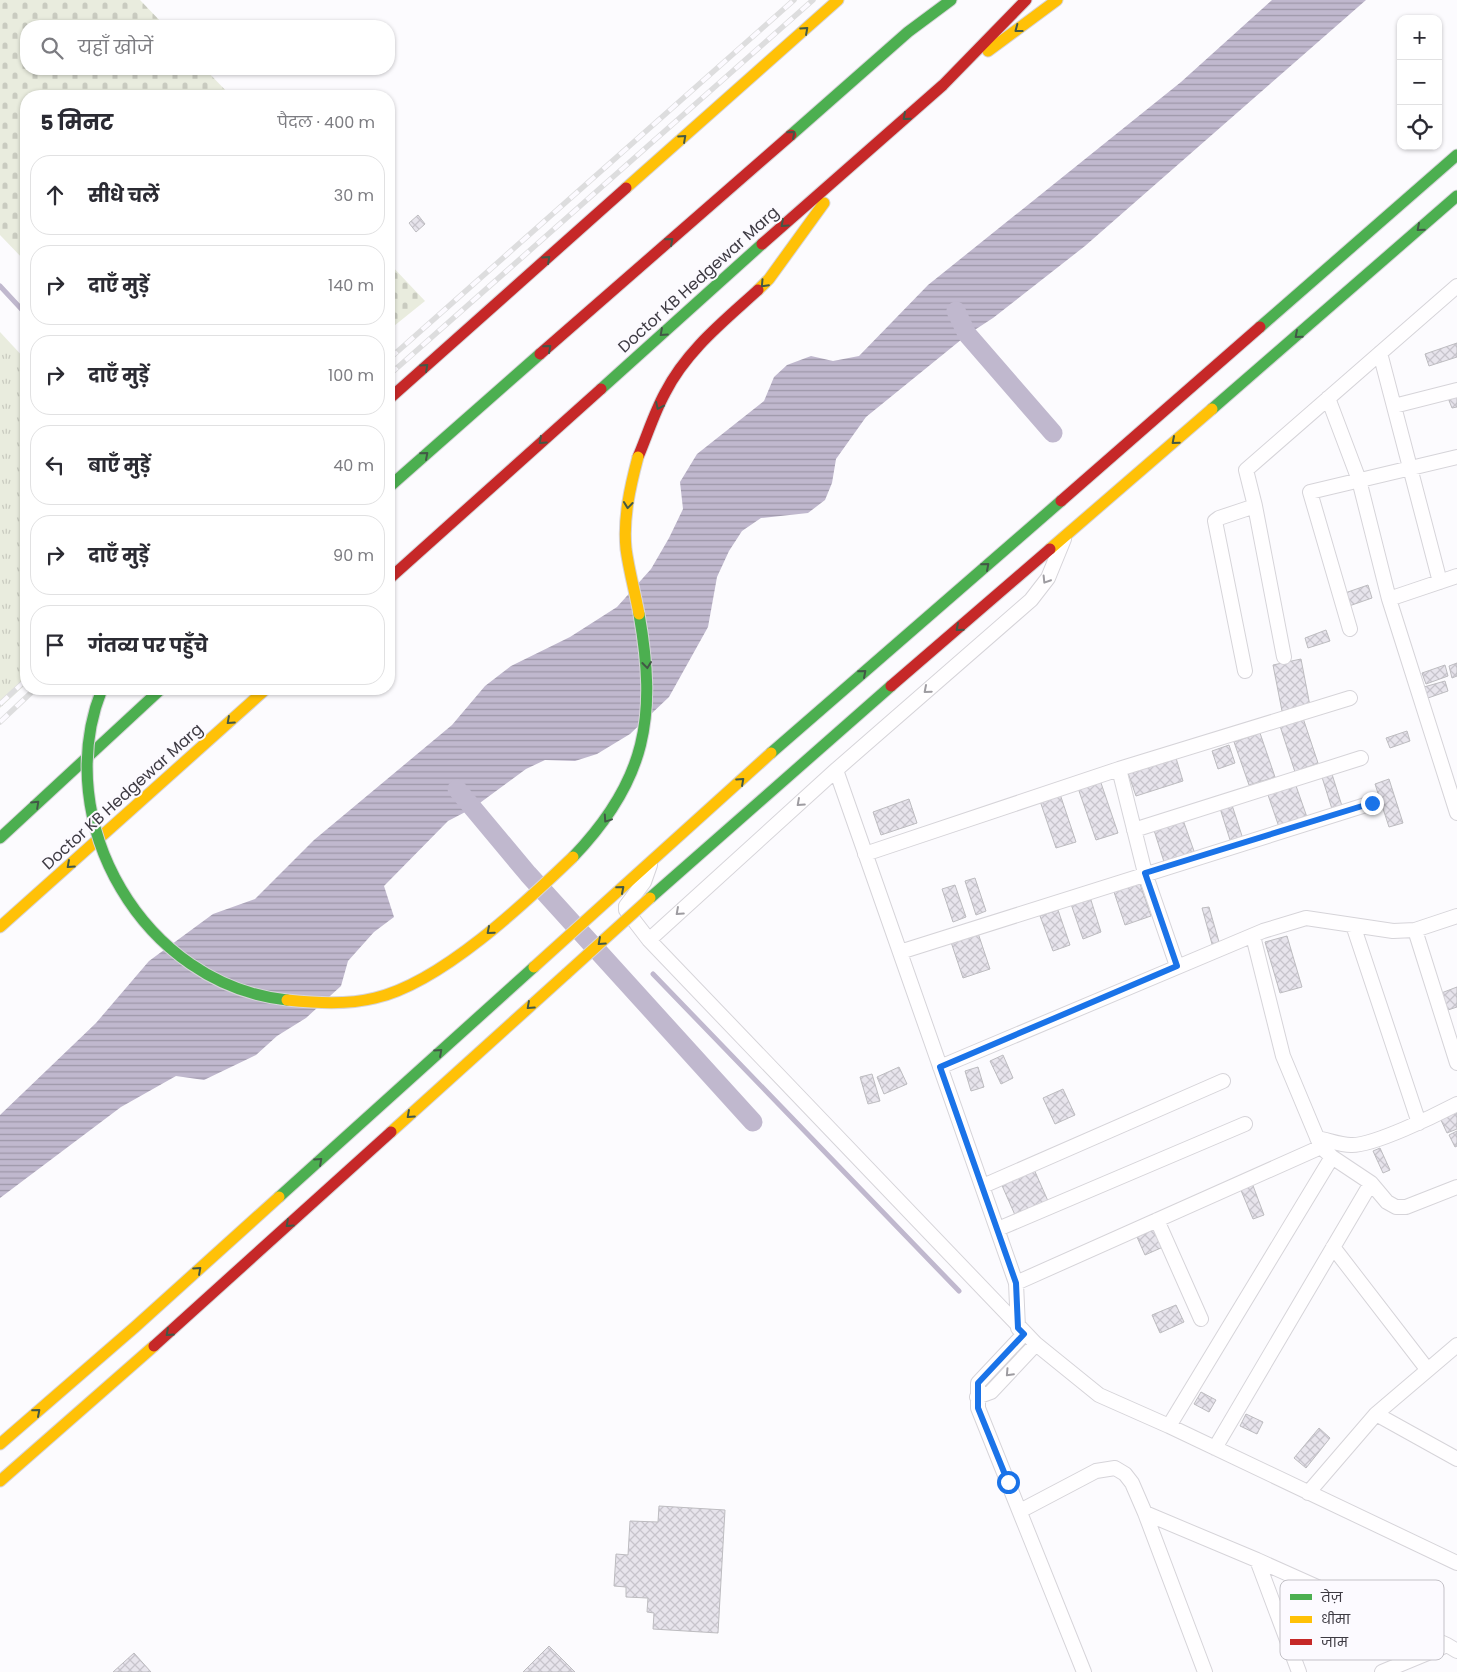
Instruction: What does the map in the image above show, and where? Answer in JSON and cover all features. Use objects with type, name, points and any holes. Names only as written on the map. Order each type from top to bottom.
[{"type":"main road","points":[[395,394],[838,0]]},
{"type":"main road","points":[[908,32],[939,0]]},
{"type":"main road","points":[[395,482],[908,32],[951,0]]},
{"type":"main road","name":"Doctor KB Hedgewar Marg","points":[[395,574],[855,160],[943,85],[1026,0]]},
{"type":"main road","points":[[943,85],[1057,0]]},
{"type":"main road","points":[[0,1444],[135,1327],[772,752],[1457,155]]},
{"type":"main road","points":[[100,695],[91,725],[85,779],[96,839],[105,864],[118,890],[162,943],[181,959],[228,985],[279,999],[303,1002],[349,1002],[375,999],[399,989],[444,967],[468,950],[573,860],[607,820],[635,767],[647,716],[650,693],[648,668],[626,545],[629,490],[638,457],[665,392],[682,364],[702,341],[769,279],[855,160]]},
{"type":"main road","points":[[0,1481],[156,1344],[717,837],[1457,196]]},
{"type":"main road","points":[[0,838],[155,695]]},
{"type":"main road","name":"Doctor KB Hedgewar Marg","points":[[0,927],[259,695]]},
{"type":"street","points":[[1284,657],[1255,506],[1246,470],[1380,352],[1456,289]]},
{"type":"street","points":[[1380,352],[1440,582]]},
{"type":"street","points":[[1394,406],[1457,390]]},
{"type":"street","points":[[1328,398],[1359,480],[1389,598],[1457,813]]},
{"type":"street","points":[[1350,629],[1310,492],[1457,456]]},
{"type":"street","points":[[1245,671],[1215,521],[1255,506]]},
{"type":"street","points":[[648,940],[836,770],[1031,600],[1048,578],[1066,535]]},
{"type":"street","points":[[1389,598],[1457,576]]},
{"type":"street","points":[[865,854],[1119,769],[1350,698]]},
{"type":"street","points":[[1134,830],[1361,758]]},
{"type":"street","points":[[1119,769],[1145,873],[1177,966]]},
{"type":"street","points":[[836,770],[1016,1283],[1019,1335],[978,1383],[978,1408],[1084,1672]]},
{"type":"street","points":[[900,952],[1145,873],[1372,803]]},
{"type":"street","points":[[650,864],[644,882],[626,906],[626,910],[648,940],[1032,1349],[1099,1395],[1169,1426],[1457,1563]]},
{"type":"street","points":[[940,1067],[1177,966],[1252,936],[1306,918],[1393,931],[1415,930],[1457,916]]},
{"type":"street","points":[[1353,926],[1419,1123]]},
{"type":"street","points":[[1415,930],[1457,1063]]},
{"type":"street","points":[[1252,936],[1283,1056],[1319,1142],[1332,1157],[1371,1184],[1387,1202],[1396,1206],[1406,1207],[1457,1187]]},
{"type":"street","points":[[983,1186],[1223,1081]]},
{"type":"street","points":[[1016,1283],[1157,1220],[1319,1142],[1362,1144],[1419,1123],[1457,1104]]},
{"type":"street","points":[[998,1229],[1245,1124]]},
{"type":"street","points":[[1169,1426],[1332,1157]]},
{"type":"street","points":[[1215,1448],[1371,1184]]},
{"type":"street","points":[[1157,1220],[1201,1319]]},
{"type":"street","points":[[1333,1247],[1427,1369]]},
{"type":"street","points":[[1308,1493],[1376,1414],[1457,1345]]},
{"type":"street","points":[[977,1397],[991,1392],[1032,1349]]},
{"type":"street","points":[[1376,1414],[1457,1459]]},
{"type":"street","points":[[1020,1511],[1096,1471],[1116,1468],[1125,1474],[1132,1483],[1145,1513],[1205,1672]]},
{"type":"street","points":[[1145,1513],[1301,1580]]},
{"type":"street","points":[[1257,1560],[1280,1621]]},
{"type":"street","points":[[1294,1660],[1299,1672]]},
{"type":"street","points":[[1382,1672],[1405,1668],[1424,1660]]},
{"type":"green space","points":[[0,0],[140,0],[159,20],[20,20],[20,75],[211,75],[225,90],[20,90],[20,256],[0,235]]},
{"type":"green space","points":[[395,269],[425,301],[395,325]]},
{"type":"green space","points":[[0,332],[20,354],[20,690],[0,708]]},
{"type":"shaded area","points":[[1272,0],[1366,0],[1085,246],[993,318],[967,335],[866,417],[836,459],[832,483],[825,500],[808,513],[761,518],[742,531],[729,551],[717,577],[708,627],[669,697],[630,734],[597,754],[575,761],[545,760],[526,769],[473,808],[448,821],[384,886],[394,917],[374,932],[348,961],[341,986],[306,1018],[277,1036],[256,1055],[204,1080],[176,1076],[121,1107],[0,1198],[0,1115],[96,1023],[149,961],[213,914],[255,899],[314,840],[452,725],[485,686],[511,666],[570,637],[617,607],[651,569],[669,538],[683,509],[680,482],[697,454],[764,401],[774,377],[787,365],[811,356],[833,361],[859,356],[928,285],[1181,82]]},
{"type":"building","points":[[418,215],[425,224],[416,232],[409,223]]},
{"type":"building","points":[[1457,343],[1457,357],[1429,366],[1425,354]]},
{"type":"building","points":[[1457,395],[1457,407],[1452,408],[1448,398]]},
{"type":"building","points":[[1368,585],[1372,598],[1349,606],[1345,593]]},
{"type":"building","points":[[1326,630],[1330,641],[1308,648],[1305,638]]},
{"type":"building","points":[[1301,659],[1310,706],[1282,711],[1273,665]]},
{"type":"building","points":[[1457,663],[1457,676],[1452,678],[1449,666]]},
{"type":"building","points":[[1445,665],[1448,676],[1426,684],[1422,673]]},
{"type":"building","points":[[1445,681],[1448,691],[1428,698],[1424,687]]},
{"type":"building","points":[[1303,718],[1318,763],[1295,772],[1280,726]]},
{"type":"building","points":[[1407,731],[1410,741],[1390,748],[1386,738]]},
{"type":"building","points":[[1260,733],[1275,777],[1249,785],[1234,742]]},
{"type":"building","points":[[1229,745],[1235,763],[1218,769],[1212,751]]},
{"type":"building","points":[[1176,758],[1183,781],[1136,796],[1128,773]]},
{"type":"building","points":[[1331,771],[1342,806],[1332,809],[1321,774]]},
{"type":"building","points":[[1389,779],[1403,823],[1389,827],[1375,784]]},
{"type":"building","points":[[1100,780],[1118,833],[1096,840],[1078,788]]},
{"type":"building","points":[[1295,783],[1308,820],[1280,830],[1267,792]]},
{"type":"building","points":[[1059,791],[1076,842],[1056,848],[1039,798]]},
{"type":"building","points":[[909,799],[917,823],[881,835],[873,812]]},
{"type":"building","points":[[1231,802],[1243,839],[1231,843],[1219,805]]},
{"type":"building","points":[[1182,817],[1195,854],[1165,865],[1153,827]]},
{"type":"building","points":[[975,878],[986,911],[976,915],[965,881]]},
{"type":"building","points":[[1139,881],[1151,916],[1125,925],[1113,889]]},
{"type":"building","points":[[955,885],[966,917],[953,922],[942,889]]},
{"type":"building","points":[[1090,897],[1101,932],[1083,939],[1071,904]]},
{"type":"building","points":[[1209,907],[1219,942],[1212,944],[1202,908]]},
{"type":"building","points":[[1058,910],[1070,945],[1053,951],[1040,916]]},
{"type":"building","points":[[978,933],[990,969],[963,978],[951,942]]},
{"type":"building","points":[[1287,936],[1302,987],[1280,993],[1265,942]]},
{"type":"building","points":[[1457,987],[1457,1007],[1442,1012],[1436,995]]},
{"type":"building","points":[[1003,1055],[1013,1078],[1001,1084],[990,1061]]},
{"type":"building","points":[[899,1067],[907,1084],[884,1094],[877,1077]]},
{"type":"building","points":[[978,1067],[984,1087],[971,1091],[965,1071]]},
{"type":"building","points":[[872,1074],[880,1101],[868,1104],[860,1077]]},
{"type":"building","points":[[1063,1089],[1075,1115],[1055,1124],[1043,1098]]},
{"type":"building","points":[[1457,1110],[1457,1129],[1447,1133],[1440,1118]]},
{"type":"building","points":[[1457,1131],[1457,1146],[1455,1147],[1449,1135]]},
{"type":"building","points":[[1380,1148],[1390,1170],[1383,1173],[1373,1151]]},
{"type":"building","points":[[1033,1167],[1048,1201],[1015,1215],[1000,1181]]},
{"type":"building","points":[[1252,1183],[1264,1215],[1253,1219],[1240,1188]]},
{"type":"building","points":[[1155,1229],[1163,1247],[1145,1255],[1137,1237]]},
{"type":"building","points":[[1176,1305],[1184,1322],[1160,1333],[1152,1315]]},
{"type":"building","points":[[1201,1392],[1216,1400],[1209,1412],[1194,1404]]},
{"type":"building","points":[[1246,1414],[1263,1422],[1257,1434],[1240,1426]]},
{"type":"building","points":[[1319,1428],[1330,1438],[1306,1468],[1294,1458]]},
{"type":"building","points":[[659,1506],[725,1510],[718,1633],[653,1629],[654,1613],[647,1612],[648,1598],[626,1597],[626,1587],[614,1586],[616,1554],[628,1555],[630,1521],[658,1522]]},
{"type":"building","points":[[549,1646],[575,1672],[523,1672]]},
{"type":"building","points":[[134,1653],[151,1672],[113,1672]]},
{"type":"waterway","points":[[0,286],[20,308]]},
{"type":"waterway","points":[[956,311],[967,334],[1053,433]]},
{"type":"waterway","points":[[457,789],[528,874],[753,1122]]},
{"type":"waterway","points":[[653,974],[959,1291]]},
{"type":"railway","points":[[395,354],[794,0]]},
{"type":"railway","points":[[395,370],[813,0]]},
{"type":"railway","points":[[0,704],[20,686]]},
{"type":"railway","points":[[0,722],[29,695]]},
{"type":"traffic: fast","points":[[791,135],[908,32],[951,0]]},
{"type":"traffic: fast","points":[[1260,327],[1457,155]]},
{"type":"traffic: fast","points":[[1212,409],[1457,196]]},
{"type":"traffic: fast","points":[[601,389],[762,244]]},
{"type":"traffic: fast","points":[[395,482],[540,354]]},
{"type":"traffic: fast","points":[[771,753],[1061,501]]},
{"type":"traffic: fast","points":[[573,857],[598,829],[617,801],[631,773],[641,745],[646,715],[647,684],[639,614]]},
{"type":"traffic: fast","points":[[650,898],[891,686]]},
{"type":"traffic: fast","points":[[100,695],[89,740],[88,792],[100,842],[121,889],[152,930],[190,964],[236,988],[287,1000]]},
{"type":"traffic: fast","points":[[0,838],[155,695]]},
{"type":"traffic: fast","points":[[279,1197],[534,967]]},
{"type":"traffic: slow","points":[[626,188],[838,0]]},
{"type":"traffic: slow","points":[[988,51],[1057,0]]},
{"type":"traffic: slow","points":[[758,290],[769,279],[824,203]]},
{"type":"traffic: slow","points":[[1050,549],[1212,409]]},
{"type":"traffic: slow","points":[[638,457],[628,503],[625,537],[627,557],[639,614]]},
{"type":"traffic: slow","points":[[0,927],[259,695]]},
{"type":"traffic: slow","points":[[534,967],[771,753]]},
{"type":"traffic: slow","points":[[287,1000],[320,1003],[354,1002],[400,990],[427,976],[481,939],[507,918],[573,857]]},
{"type":"traffic: slow","points":[[566,974],[650,898]]},
{"type":"traffic: slow","points":[[391,1132],[566,974]]},
{"type":"traffic: slow","points":[[0,1444],[135,1327],[279,1197]]},
{"type":"traffic: slow","points":[[0,1481],[154,1346]]},
{"type":"traffic: jam","points":[[762,244],[943,85],[1026,0]]},
{"type":"traffic: jam","points":[[540,354],[791,135]]},
{"type":"traffic: jam","points":[[395,394],[626,188]]},
{"type":"traffic: jam","points":[[638,457],[661,401],[684,364],[707,337],[758,290]]},
{"type":"traffic: jam","points":[[1061,501],[1260,327]]},
{"type":"traffic: jam","points":[[395,574],[601,389]]},
{"type":"traffic: jam","points":[[891,686],[1050,549]]},
{"type":"traffic: jam","points":[[154,1346],[391,1132]]},
{"type":"route","points":[[1008,1482],[978,1408],[977,1397],[978,1383],[1024,1334],[1018,1328],[1016,1283],[940,1067],[1177,966],[1145,873],[1372,803]]}]
